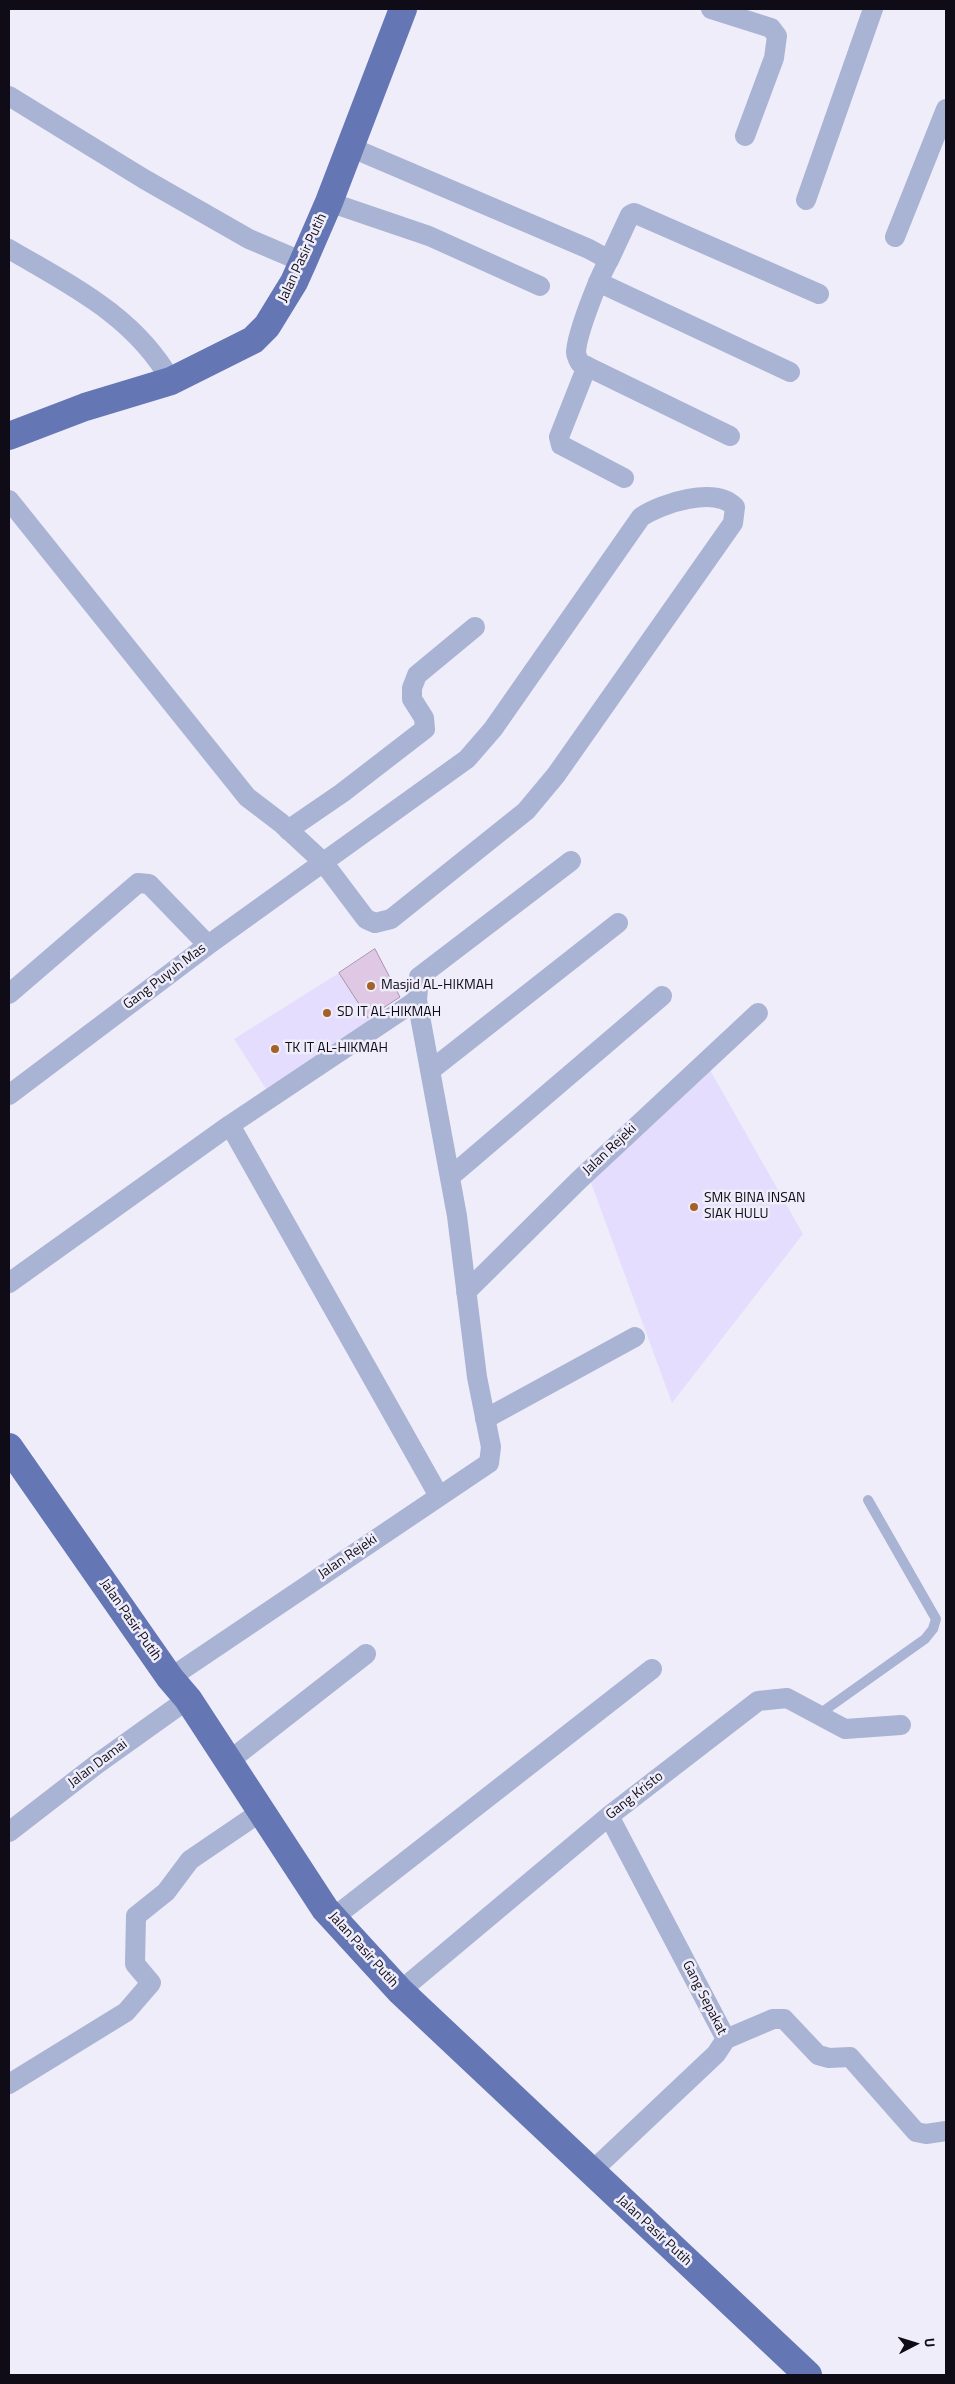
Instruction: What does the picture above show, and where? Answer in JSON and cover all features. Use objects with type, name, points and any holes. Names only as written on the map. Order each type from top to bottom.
[{"type":"highway","name":"Jalan Pasir Putih","points":[[9,436],[85,407],[171,381],[253,340],[267,326],[277,312],[303,262],[329,202],[403,9]]},
{"type":"highway","name":"Jalan Pasir Putih","points":[[9,1447],[170,1678],[188,1699],[325,1909],[400,1992],[808,2375]]},
{"type":"street","points":[[711,9],[771,28],[777,36],[774,58],[745,136]]},
{"type":"street","points":[[806,200],[873,9]]},
{"type":"street","points":[[9,96],[144,179],[249,239],[303,262]]},
{"type":"street","points":[[895,237],[946,109]]},
{"type":"street","points":[[350,147],[589,249],[608,260]]},
{"type":"street","points":[[329,202],[429,236],[540,286]]},
{"type":"street","points":[[730,436],[580,363],[576,354],[598,282],[630,215],[634,213],[819,294]]},
{"type":"street","points":[[9,249],[98,302],[143,340],[159,359],[171,381]]},
{"type":"street","points":[[598,282],[790,372]]},
{"type":"street","points":[[587,366],[558,437],[561,445],[624,478]]},
{"type":"street","name":"Gang Puyuh Mas","points":[[9,1095],[208,944],[467,759],[492,729],[641,517],[663,506],[705,497],[719,497],[729,500],[735,507],[733,523],[556,775],[526,810],[391,919],[375,923],[366,920],[323,862]]},
{"type":"street","points":[[9,500],[247,797],[288,830],[323,862]]},
{"type":"street","points":[[288,830],[342,792],[424,729],[424,718],[412,699],[412,688],[417,675],[475,627]]},
{"type":"street","name":"Jalan Rejeki","points":[[170,1678],[489,1463],[491,1447],[477,1377],[450,1177],[417,1000],[419,977],[571,861]]},
{"type":"street","points":[[9,994],[138,883],[149,884],[208,944]]},
{"type":"street","points":[[431,1070],[618,923]]},
{"type":"street","points":[[450,1177],[662,996]]},
{"type":"street","points":[[9,1283],[230,1125],[417,1000]]},
{"type":"street","name":"Jalan Rejeki","points":[[466,1292],[578,1180],[758,1013]]},
{"type":"street","points":[[230,1125],[439,1496]]},
{"type":"street","points":[[485,1419],[635,1337]]},
{"type":"street","points":[[229,1761],[366,1654]]},
{"type":"street","points":[[333,1918],[652,1669]]},
{"type":"street","name":"Gang Kristo","points":[[400,1992],[609,1816],[758,1701],[787,1698],[848,1730],[901,1725]]},
{"type":"street","name":"Jalan Damai","points":[[9,1832],[97,1764],[188,1699]]},
{"type":"street","points":[[9,2084],[126,2012],[151,1982],[135,1964],[136,1916],[166,1892],[190,1860],[262,1811]]},
{"type":"street","name":"Gang Sepakat","points":[[591,2172],[716,2054],[726,2039],[609,1816]]},
{"type":"street","points":[[726,2039],[773,2019],[784,2019],[818,2055],[829,2058],[850,2057],[916,2132],[926,2134],[946,2131]]},
{"type":"lane","points":[[818,1715],[925,1639],[933,1629],[936,1619],[868,1500]]},
{"type":"shaded area","points":[[339,973],[370,1021],[268,1092],[234,1039]]},
{"type":"shaded area","name":"SMK BINA INSAN SIAK HULU","points":[[706,1063],[803,1234],[672,1403],[590,1180]]},
{"type":"building","name":"Masjid AL-HIKMAH","points":[[375,949],[400,997],[368,1018],[339,973]]},
{"type":"place","name":"Masjid AL-HIKMAH","points":[[371,986]]},
{"type":"place","name":"SD IT AL-HIKMAH","points":[[327,1013]]},
{"type":"place","name":"TK IT AL-HIKMAH","points":[[275,1049]]},
{"type":"place","name":"SMK BINA INSAN SIAK HULU","points":[[694,1207]]}]
